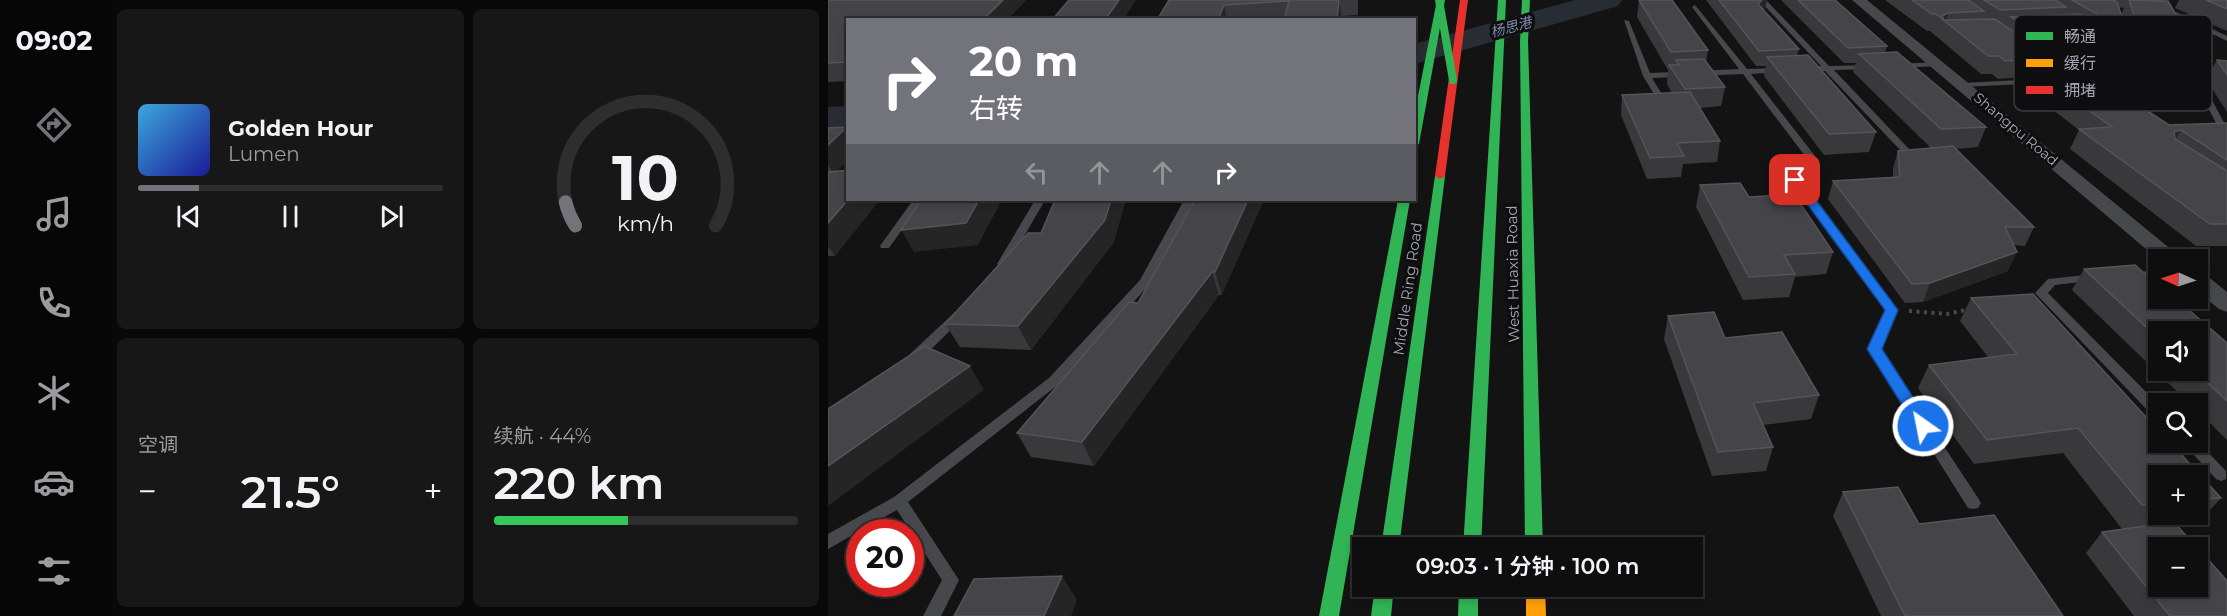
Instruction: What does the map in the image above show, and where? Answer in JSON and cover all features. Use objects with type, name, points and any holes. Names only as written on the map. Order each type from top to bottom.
[{"type":"main road","points":[[1416,134],[1440,0]]},
{"type":"main road","points":[[1440,0],[1453,80]]},
{"type":"main road","name":"Middle Ring Road","points":[[1391,537],[1464,0]]},
{"type":"main road","points":[[1473,537],[1502,0]]},
{"type":"main road","points":[[1492,204],[1519,0]]},
{"type":"main road","name":"West Huaxia Road","points":[[1526,0],[1524,41],[1534,537]]},
{"type":"main road","points":[[1329,616],[1404,201]]},
{"type":"main road","points":[[1381,616],[1384,597]]},
{"type":"main road","points":[[1468,616],[1469,597]]},
{"type":"main road","points":[[1535,597],[1536,616]]},
{"type":"street","name":"Shangpu Road","points":[[1859,0],[2160,249]]},
{"type":"street","points":[[2208,288],[2227,304]]},
{"type":"lane","points":[[1762,0],[1906,151]]},
{"type":"lane","points":[[1695,7],[1810,156],[1795,180],[1892,310],[1874,349],[1973,502]]},
{"type":"lane","points":[[2152,14],[2174,13],[2178,15]]},
{"type":"lane","points":[[1626,21],[1647,76],[1664,104]]},
{"type":"lane","points":[[2212,32],[2227,39]]},
{"type":"lane","points":[[1647,76],[1937,64]]},
{"type":"lane","points":[[2212,73],[2227,72]]},
{"type":"lane","points":[[1963,85],[2014,82]]},
{"type":"lane","points":[[2212,108],[2227,136]]},
{"type":"lane","points":[[885,246],[917,201]]},
{"type":"lane","points":[[993,280],[1023,233],[1039,201]]},
{"type":"lane","points":[[828,542],[899,501],[1054,381],[1145,282],[1188,201]]},
{"type":"lane","points":[[2148,275],[2052,282],[2041,293],[2148,402]]},
{"type":"lane","points":[[900,367],[918,354],[970,305]]},
{"type":"lane","points":[[2199,453],[2221,475]]},
{"type":"lane","points":[[899,501],[951,580],[932,616]]},
{"type":"path","points":[[1892,310],[1947,314],[1978,307]]},
{"type":"building","points":[[828,0],[1003,0],[985,18],[846,18],[846,62],[828,63]]},
{"type":"building","points":[[1069,0],[1119,0],[1106,18],[1054,18]]},
{"type":"building","points":[[1169,0],[1339,0],[1337,18],[1285,18],[1289,1],[1224,5],[1219,18],[1158,18]]},
{"type":"building","points":[[1639,0],[1672,0],[1708,50],[1671,52]]},
{"type":"building","points":[[1719,0],[1762,0],[1758,4],[1799,49],[1759,51]]},
{"type":"building","points":[[1798,0],[1835,0],[1887,46],[1848,48]]},
{"type":"building","points":[[1912,0],[1968,0],[1984,11],[1948,13],[1942,16],[1944,20],[1995,19],[2014,32],[2014,60],[2005,61],[1999,56],[1988,56],[1936,14],[1932,14]]},
{"type":"building","points":[[1984,0],[2055,0],[2066,7],[2000,10]]},
{"type":"building","points":[[2072,0],[2113,0],[2117,2],[2121,15],[2099,15]]},
{"type":"building","points":[[2129,0],[2168,1],[2176,15],[2134,15]]},
{"type":"building","points":[[2206,0],[2227,0],[2227,9]]},
{"type":"building","points":[[1897,52],[1986,127],[1941,129],[1859,54]]},
{"type":"building","points":[[1808,55],[1876,132],[1829,134],[1767,57]]},
{"type":"building","points":[[1704,59],[1725,87],[1685,89],[1669,65],[1679,65],[1676,60]]},
{"type":"building","points":[[2217,60],[2227,61],[2227,75]]},
{"type":"building","points":[[1690,92],[1720,141],[1677,143],[1684,156],[1650,158],[1622,95]]},
{"type":"building","points":[[2090,111],[2147,111],[2169,125],[2227,123],[2227,160],[2181,130],[2174,132],[2175,139],[2227,171],[2227,224],[2210,224],[2079,129],[2112,127]]},
{"type":"building","points":[[846,127],[828,145],[828,128]]},
{"type":"building","points":[[1953,146],[2034,227],[2005,227],[2017,252],[1930,283],[1912,284],[1833,181],[1900,177],[1898,151]]},
{"type":"building","points":[[846,170],[847,201],[828,223],[828,172]]},
{"type":"building","points":[[1740,183],[1749,197],[1794,194],[1833,252],[1784,255],[1795,274],[1749,277],[1700,185]]},
{"type":"building","points":[[920,201],[978,201],[966,223],[901,230]]},
{"type":"building","points":[[1055,201],[1111,201],[1105,220],[1018,326],[945,324],[1028,233],[1041,233]]},
{"type":"building","points":[[1194,201],[1248,201],[1215,272],[1212,272],[1082,442],[1017,433],[1129,302],[1138,303]]},
{"type":"building","points":[[2135,265],[2148,276],[2148,309],[2188,309],[2202,321],[2148,321],[2148,329],[2084,269]]},
{"type":"building","points":[[2033,294],[2148,419],[2148,453],[2180,453],[2191,465],[2148,465],[2148,505],[2142,505],[2078,428],[1987,440],[1929,365],[2017,354],[1971,298]]},
{"type":"building","points":[[1714,312],[1725,338],[1782,332],[1819,395],[1753,403],[1773,447],[1718,452],[1668,316]]},
{"type":"building","points":[[2208,327],[2227,343],[2227,401],[2206,381],[2208,381]]},
{"type":"building","points":[[924,346],[970,366],[828,466],[828,409]]},
{"type":"building","points":[[2208,484],[2221,498],[2208,499]]},
{"type":"building","points":[[1898,487],[1919,524],[1994,515],[2063,616],[1905,616],[1843,492]]},
{"type":"building","points":[[2152,525],[2177,525],[2187,537],[2148,537],[2148,589],[2102,532]]},
{"type":"building","points":[[2208,559],[2227,581],[2227,616],[2170,616],[2155,597],[2208,597]]},
{"type":"building","points":[[1062,576],[1044,616],[954,616],[974,579]]},
{"type":"waterway","name":"杨思港","points":[[1416,53],[1608,0]]},
{"type":"waterway","name":"杨思港","points":[[828,118],[846,117]]},
{"type":"traffic: fast","points":[[1439,0],[1453,80]]},
{"type":"traffic: fast","points":[[1416,133],[1441,0]]},
{"type":"traffic: fast","points":[[1473,537],[1502,0]]},
{"type":"traffic: fast","points":[[1526,0],[1524,41],[1534,537]]},
{"type":"traffic: fast","points":[[1391,537],[1440,176]]},
{"type":"traffic: fast","points":[[1329,616],[1404,201]]},
{"type":"traffic: fast","points":[[1381,616],[1384,597]]},
{"type":"traffic: fast","points":[[1468,616],[1469,597]]},
{"type":"traffic: slow","points":[[1535,597],[1536,616]]},
{"type":"traffic: jam","points":[[1440,176],[1464,0]]},
{"type":"route","points":[[1795,180],[1892,310],[1874,349],[1923,426]]}]
